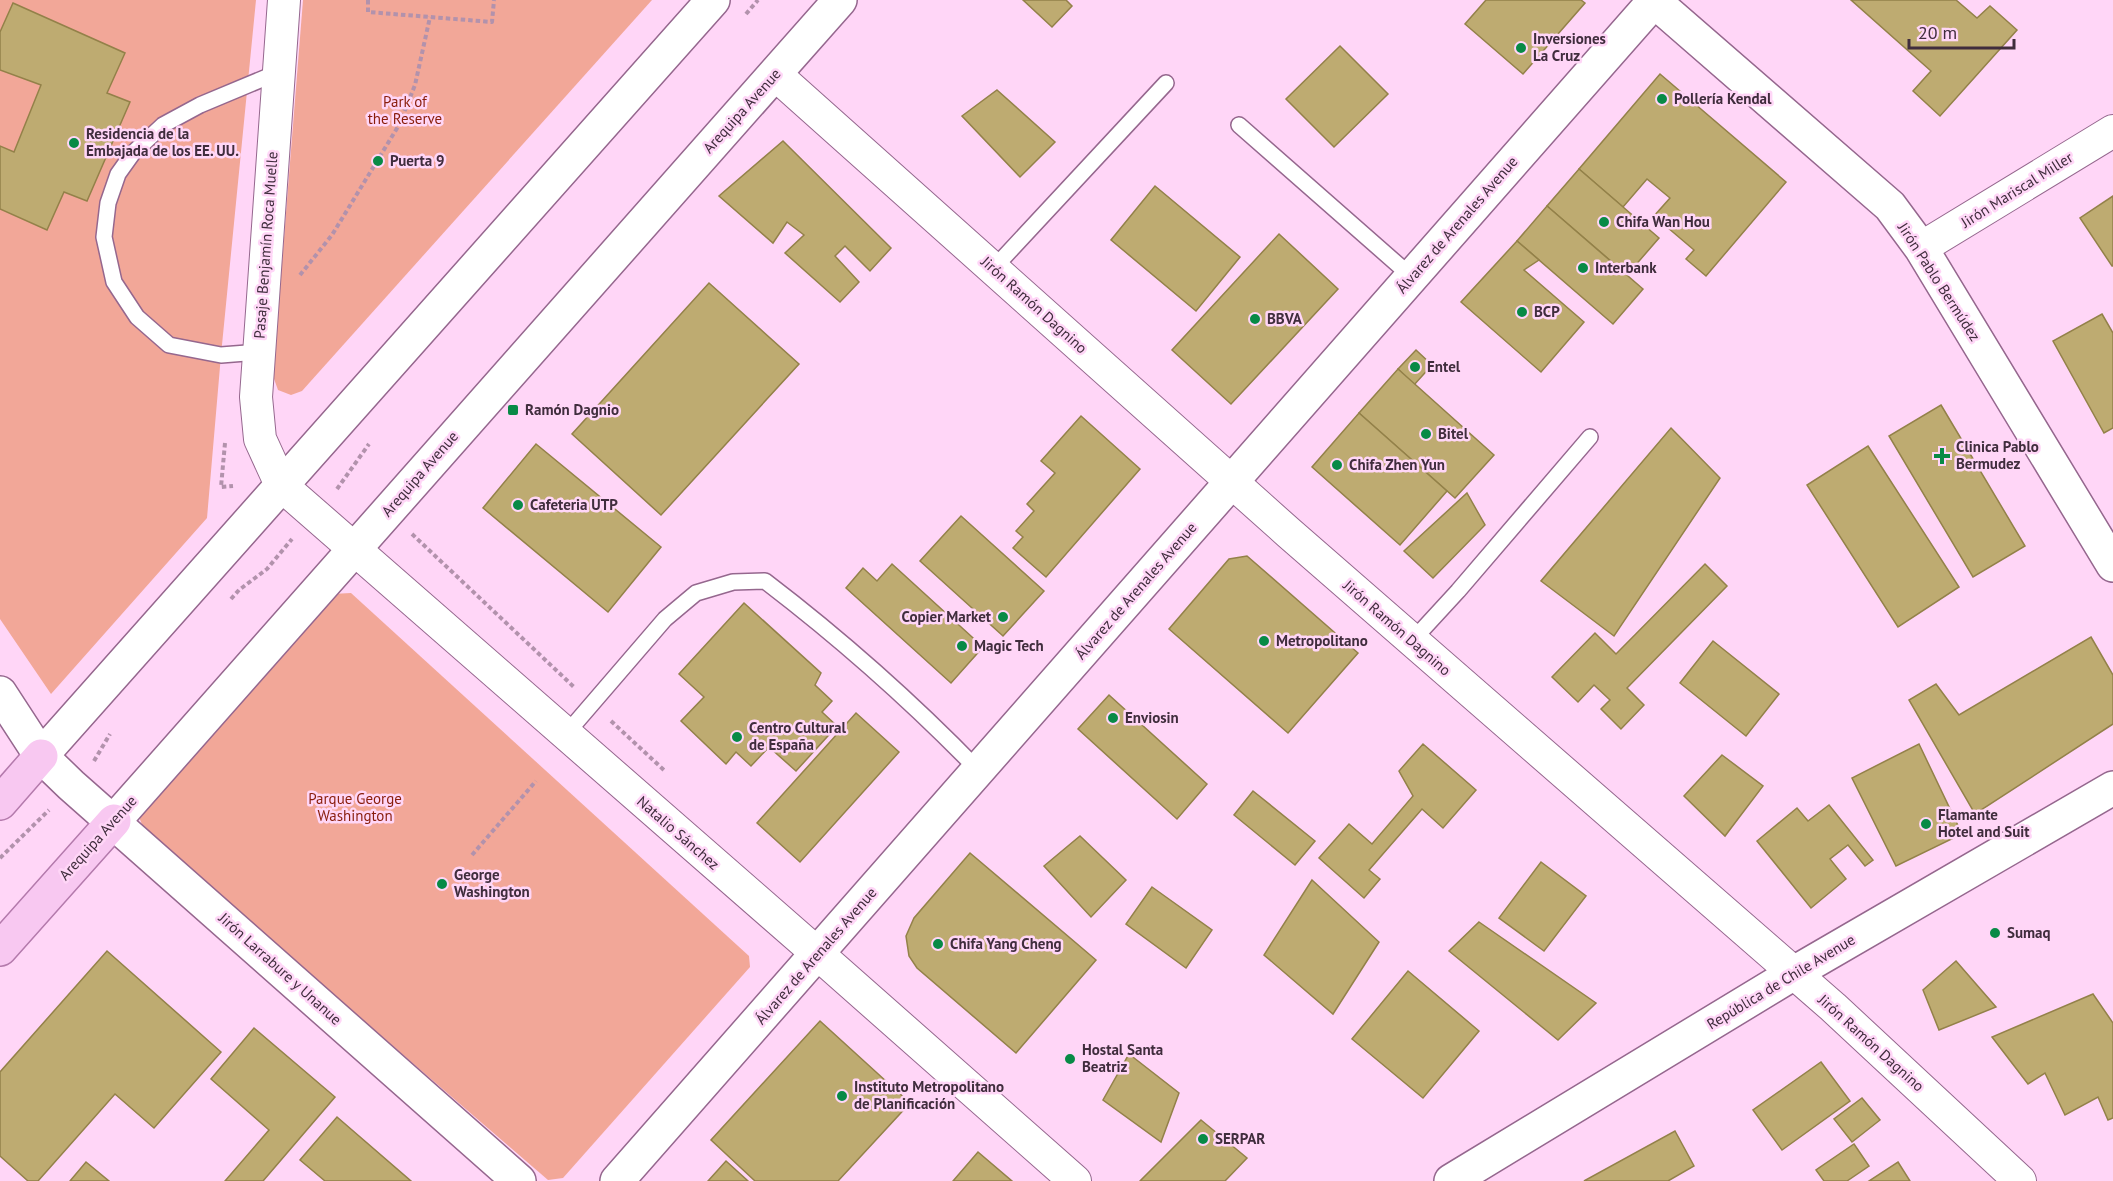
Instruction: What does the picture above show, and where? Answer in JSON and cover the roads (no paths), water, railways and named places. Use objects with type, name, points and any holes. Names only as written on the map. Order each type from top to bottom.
[{"type":"main road","points":[[0,803],[713,0]]},
{"type":"main road","name":"Arequipa Avenue","points":[[0,949],[840,0]]},
{"type":"main road","name":"Jirón Pablo Bermúdez","points":[[1654,0],[1890,207],[1921,248],[2113,565]]},
{"type":"main road","name":"Álvarez de Arenales Avenue","points":[[617,1181],[1654,0]]},
{"type":"main road","name":"Jirón Larrabure y Unanue","points":[[0,693],[41,756],[71,785],[519,1181]]},
{"type":"main road","name":"República de Chile Avenue","points":[[1451,1181],[1794,973],[2113,788]]},
{"type":"street","name":"Pasaje Benjamín Roca Muelle","points":[[281,485],[260,439],[256,397],[284,0]]},
{"type":"street","name":"Jirón Ramón Dagnino","points":[[775,74],[1412,641],[1833,1007],[2020,1181]]},
{"type":"street","name":"Jirón Mariscal Miller","points":[[1921,248],[2113,131]]},
{"type":"street","name":"Natalio Sánchez","points":[[281,485],[1075,1181]]},
{"type":"lane","points":[[259,352],[220,355],[169,345],[137,317],[114,282],[104,237],[108,203],[118,174],[133,153],[163,125],[210,101],[279,72]]},
{"type":"lane","points":[[993,269],[1166,83]]},
{"type":"lane","points":[[1239,125],[1412,277]]},
{"type":"lane","points":[[1412,641],[1590,437]]},
{"type":"lane","points":[[566,734],[665,619],[696,593],[733,582],[765,581],[860,658],[933,723],[978,771]]},
{"type":"place","name":"Inversiones La Cruz","points":[[1521,48]]},
{"type":"place","name":"Pollería Kendal","points":[[1662,99]]},
{"type":"place","name":"Residencia de la Embajada de los EE. UU.","points":[[74,143]]},
{"type":"place","name":"Puerta 9","points":[[378,161]]},
{"type":"place","name":"Chifa Wan Hou","points":[[1604,222]]},
{"type":"place","name":"Interbank","points":[[1583,268]]},
{"type":"place","name":"BCP","points":[[1522,312]]},
{"type":"place","name":"BBVA","points":[[1255,319]]},
{"type":"place","name":"Entel","points":[[1415,367]]},
{"type":"place","name":"Ramón Dagnio","points":[[513,410]]},
{"type":"place","name":"Bitel","points":[[1426,434]]},
{"type":"place","name":"Clinica Pablo Bermudez","points":[[1942,456]]},
{"type":"place","name":"Chifa Zhen Yun","points":[[1337,465]]},
{"type":"place","name":"Cafeteria UTP","points":[[518,505]]},
{"type":"place","name":"Copier Market","points":[[1003,617]]},
{"type":"place","name":"Metropolitano","points":[[1264,641]]},
{"type":"place","name":"Magic Tech","points":[[962,646]]},
{"type":"place","name":"Enviosin","points":[[1113,718]]},
{"type":"place","name":"Centro Cultural de España","points":[[737,737]]},
{"type":"place","name":"Flamante Hotel and Suit","points":[[1926,824]]},
{"type":"place","name":"George Washington","points":[[442,884]]},
{"type":"place","name":"Sumaq","points":[[1995,933]]},
{"type":"place","name":"Chifa Yang Cheng","points":[[938,944]]},
{"type":"place","name":"Hostal Santa Beatriz","points":[[1070,1059]]},
{"type":"place","name":"Instituto Metropolitano de Planificación","points":[[842,1096]]},
{"type":"place","name":"SERPAR","points":[[1203,1139]]},
{"type":"park label","name":"Park of the Reserve","points":[[405,110]]},
{"type":"park label","name":"Parque George Washington","points":[[355,808]]}]
